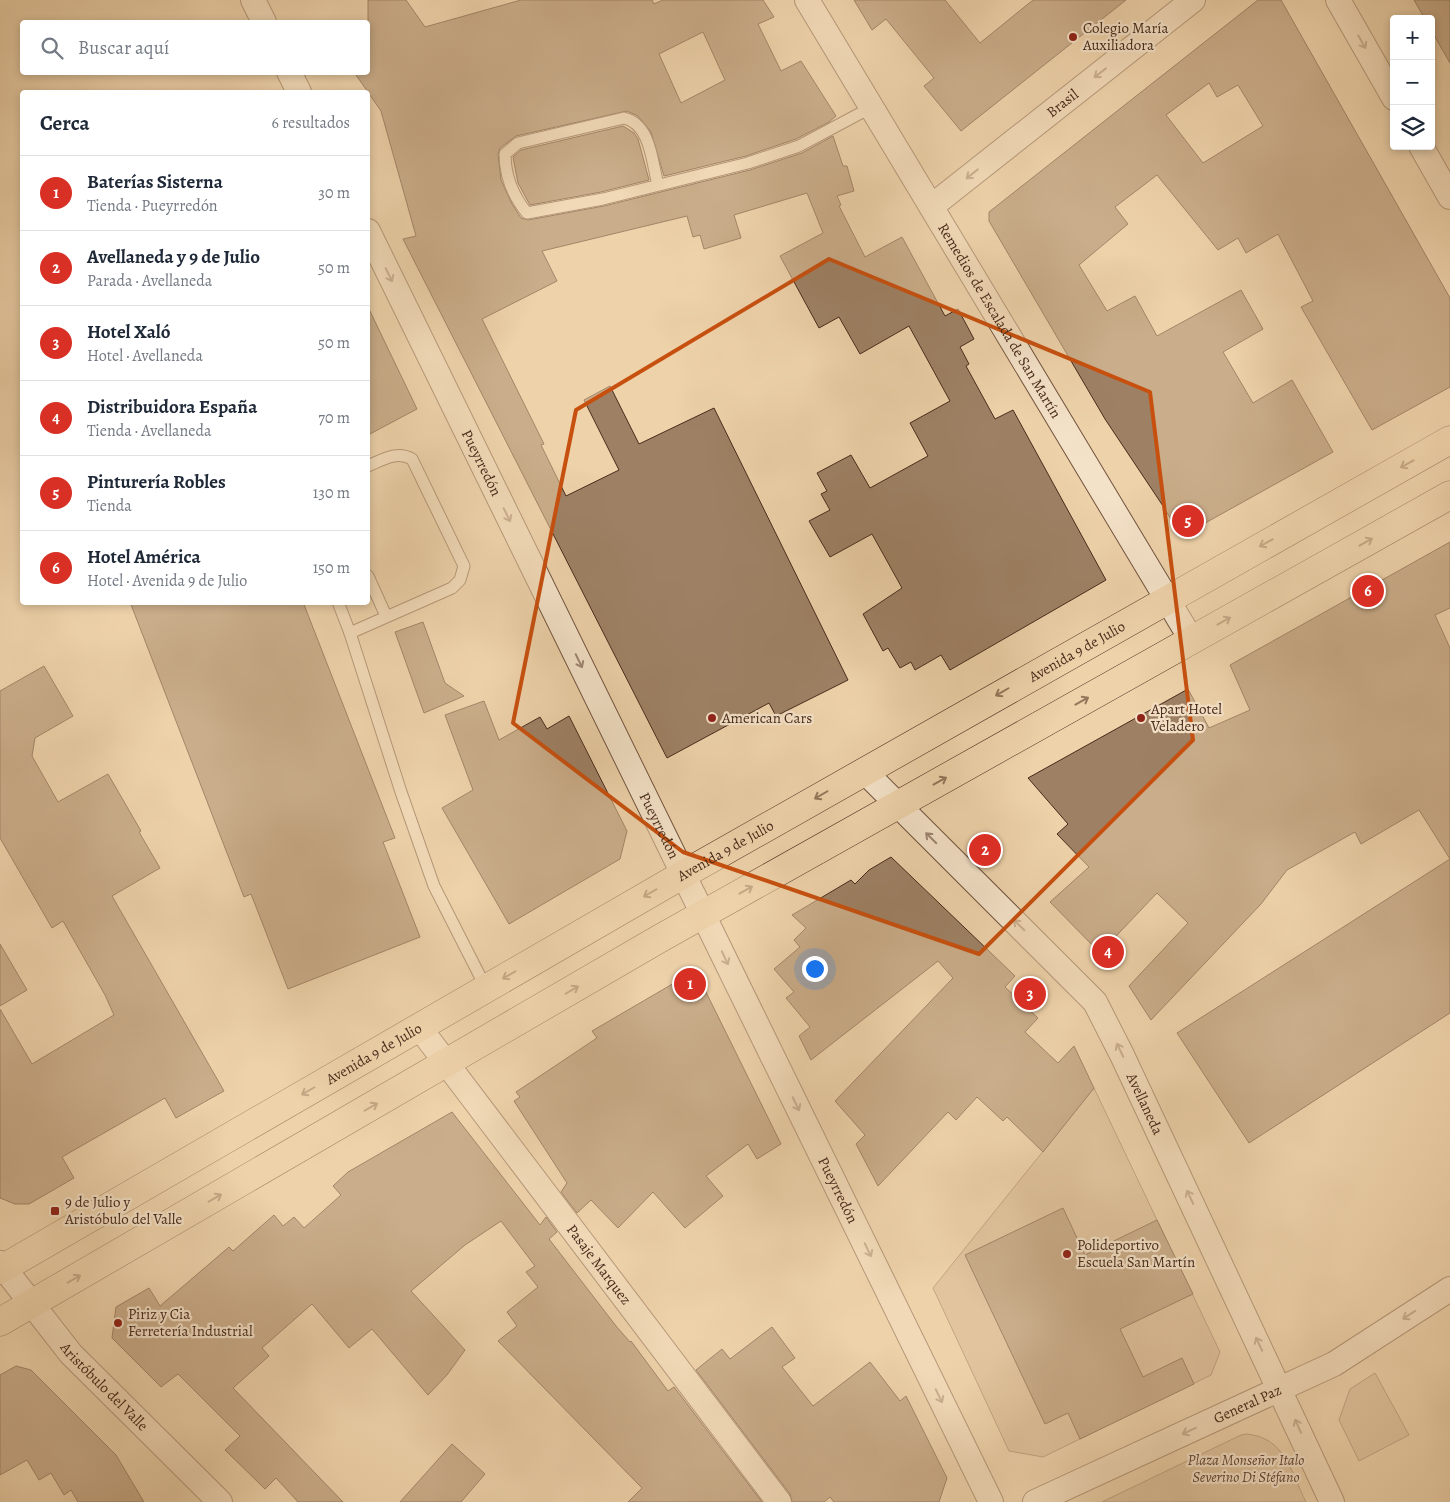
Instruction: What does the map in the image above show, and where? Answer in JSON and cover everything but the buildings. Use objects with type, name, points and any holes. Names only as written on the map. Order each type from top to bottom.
[{"type":"main road","name":"Avenida 9 de Julio","points":[[1,1267],[864,771],[1450,440]]},
{"type":"main road","points":[[0,1322],[704,914],[1450,495]]},
{"type":"street","points":[[253,0],[263,20]]},
{"type":"street","name":"Remedios de Escalada de San Martín","points":[[807,0],[1192,639]]},
{"type":"street","name":"Brasil","points":[[932,206],[1193,0]]},
{"type":"street","points":[[1338,0],[1390,91]]},
{"type":"street","points":[[290,75],[298,90]]},
{"type":"street","points":[[1423,150],[1450,198]]},
{"type":"street","name":"Pueyrredón","points":[[370,236],[991,1502]]},
{"type":"street","name":"Avellaneda","points":[[864,771],[1095,1002],[1118,1046],[1332,1502]]},
{"type":"street","name":"Pasaje Marquez","points":[[419,1027],[779,1502]]},
{"type":"street","name":"Aristóbulo del Valle","points":[[1,1267],[71,1354],[220,1502]]},
{"type":"street","name":"General Paz","points":[[1035,1502],[1334,1364],[1450,1289]]},
{"type":"lane","points":[[658,185],[643,130],[637,123],[624,118],[518,143],[505,154],[510,181],[516,198],[527,213],[594,201],[748,163],[799,146],[872,107]]},
{"type":"lane","points":[[350,633],[452,588],[460,580],[464,566],[412,459],[405,454],[395,454],[370,465]]},
{"type":"lane","points":[[370,580],[386,616]]},
{"type":"lane","points":[[339,605],[434,886],[486,988]]},
{"type":"highlighted area","points":[[829,259],[1150,392],[1193,740],[979,954],[683,852],[513,723],[576,410]]},
{"type":"green space","name":"Polideportivo Escuela San Martín","points":[[1094,1088],[1220,1352],[1211,1375],[1043,1457],[1009,1451],[933,1288]]},
{"type":"green space","points":[[1375,1373],[1409,1435],[1359,1461],[1339,1420],[1350,1389]]},
{"type":"green space","name":"Plaza Monseñor Italo Severino Di Stéfano","points":[[1246,1434],[1270,1442],[1278,1449],[1291,1468],[1306,1502],[1102,1502],[1241,1435]]},
{"type":"place","name":"Colegio María Auxiliadora","points":[[1073,37]]},
{"type":"place","name":"Pinturería Robles","points":[[1188,521]]},
{"type":"place","name":"Hotel América","points":[[1368,591]]},
{"type":"place","name":"American Cars","points":[[712,718]]},
{"type":"place","name":"Apart Hotel Veladero","points":[[1141,718]]},
{"type":"place","name":"Avellaneda y 9 de Julio","points":[[985,850]]},
{"type":"place","name":"Distribuidora España","points":[[1108,952]]},
{"type":"place","name":"Baterías Sisterna","points":[[690,984]]},
{"type":"place","name":"Hotel Xaló","points":[[1030,994]]},
{"type":"place","name":"9 de Julio y Aristóbulo del Valle","points":[[55,1211]]},
{"type":"place","name":"Polideportivo Escuela San Martín","points":[[1067,1254]]},
{"type":"place","name":"Piriz y Cia Ferretería Industrial","points":[[118,1323]]}]
